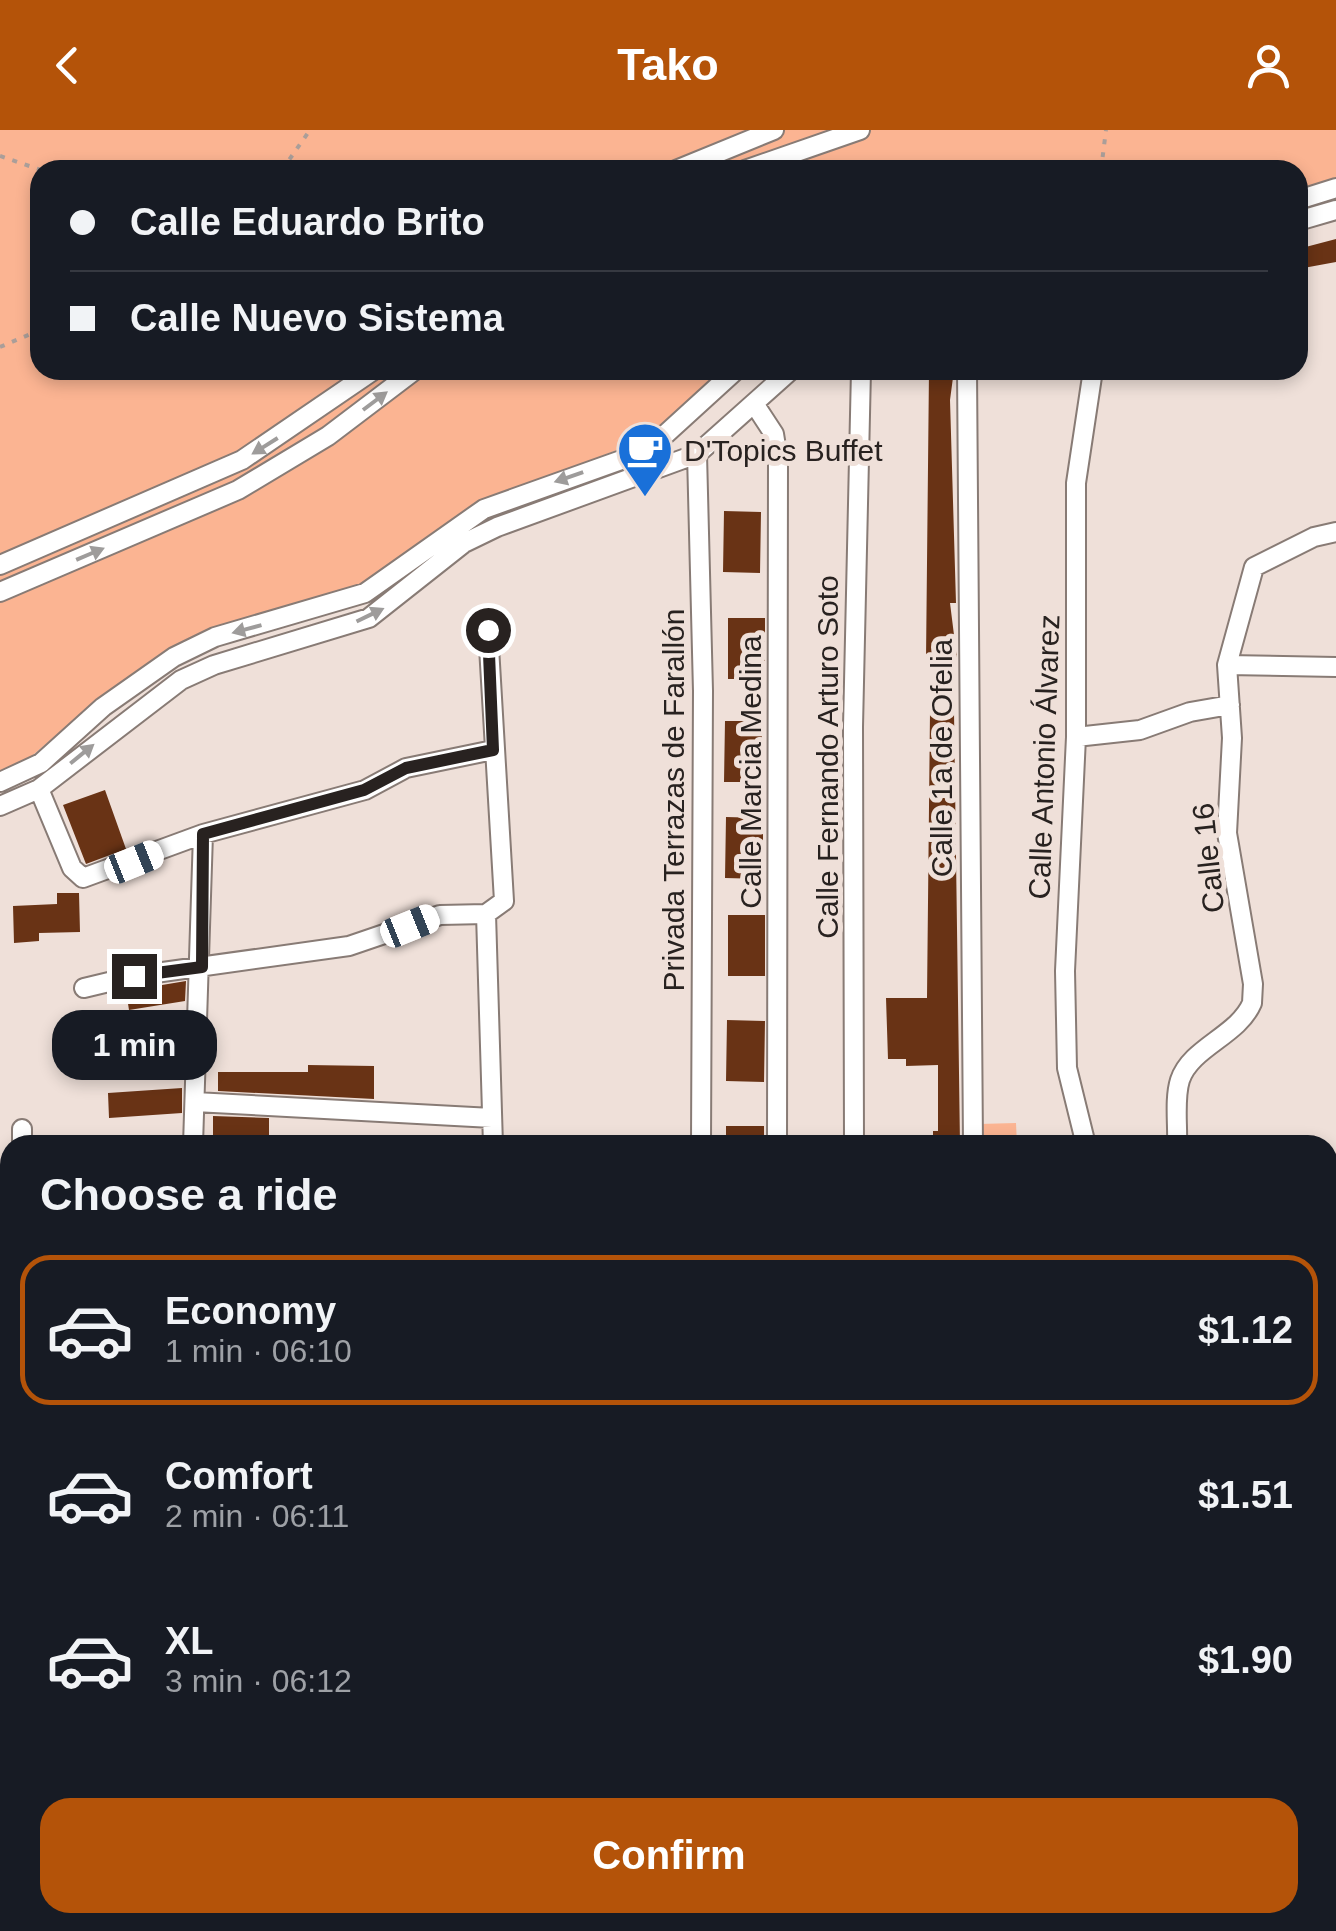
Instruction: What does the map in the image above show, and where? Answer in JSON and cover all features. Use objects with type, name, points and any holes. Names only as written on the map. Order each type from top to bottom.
[{"type":"street","points":[[700,160],[774,130]]},
{"type":"street","points":[[774,160],[860,130]]},
{"type":"street","points":[[1308,197],[1336,188]]},
{"type":"street","points":[[1308,218],[1336,210]]},
{"type":"street","points":[[0,565],[242,460],[359,380]]},
{"type":"street","points":[[0,592],[238,490],[328,436],[402,380]]},
{"type":"street","points":[[0,782],[40,763],[103,707],[174,658],[215,637],[365,593],[484,509],[624,459],[658,442],[725,380]]},
{"type":"street","points":[[0,806],[39,789],[182,680],[214,664],[370,618],[464,544],[496,526],[697,454],[781,380]]},
{"type":"street","points":[[852,380],[859,400]]},
{"type":"street","name":"Calle Fernando Arturo Soto","points":[[854,1135],[853,727],[860,380]]},
{"type":"street","name":"Calle 1a de Ofelia","points":[[967,380],[973,1135]]},
{"type":"street","name":"Calle Antonio Álvarez","points":[[1084,1135],[1066,1054],[1064,971],[1076,738],[1076,483],[1091,380]]},
{"type":"street","name":"Calle Marcia Medina","points":[[755,405],[774,434],[778,459],[777,1135]]},
{"type":"street","name":"Privada Terrazas de Farallón","points":[[697,454],[703,692],[701,1135]]},
{"type":"street","name":"Calle 16","points":[[1177,1135],[1180,1080],[1187,1068],[1246,1018],[1252,1004],[1253,984],[1227,833],[1227,666],[1254,567],[1314,537],[1336,532]]},
{"type":"street","points":[[84,988],[349,946],[440,914],[486,914],[504,901],[488,630]]},
{"type":"street","points":[[1227,666],[1336,666]]},
{"type":"street","points":[[1076,738],[1140,730],[1190,712],[1230,706]]},
{"type":"street","points":[[39,789],[72,868],[83,878],[203,834],[364,790],[406,768],[493,750]]},
{"type":"street","points":[[193,1135],[202,967],[203,834]]},
{"type":"street","points":[[486,914],[493,1135]]},
{"type":"street","points":[[195,1102],[492,1118]]},
{"type":"path","points":[[289,160],[310,130]]},
{"type":"path","points":[[1102,160],[1106,130]]},
{"type":"path","points":[[0,156],[30,166]]},
{"type":"path","points":[[0,347],[30,334]]},
{"type":"shaded area","points":[[0,130],[1336,130],[1336,183],[1308,192],[1308,160],[30,160],[30,380],[713,380],[645,439],[476,505],[356,588],[169,650],[97,700],[26,761],[0,773]]},
{"type":"shaded area","points":[[1016,1123],[1017,1135],[980,1135],[979,1124]]},
{"type":"building","points":[[1336,239],[1336,262],[1308,267],[1308,246]]},
{"type":"building","points":[[929,380],[953,380],[956,603],[950,603],[957,659],[926,660]]},
{"type":"building","points":[[724,511],[761,512],[760,573],[723,572]]},
{"type":"building","points":[[728,618],[765,618],[765,679],[728,679]]},
{"type":"building","points":[[930,712],[954,712],[960,1135],[933,1135],[933,1131],[938,1131],[938,1065],[906,1066],[906,1059],[888,1059],[886,998],[927,998]]},
{"type":"building","points":[[725,721],[762,721],[761,782],[724,782]]},
{"type":"building","points":[[105,790],[126,849],[86,864],[63,805]]},
{"type":"building","points":[[726,817],[763,818],[763,879],[725,878]]},
{"type":"building","points":[[57,893],[79,893],[80,932],[39,933],[39,941],[14,943],[13,906],[57,904]]},
{"type":"building","points":[[728,915],[765,915],[765,976],[728,976]]},
{"type":"building","points":[[186,981],[185,1001],[129,1010],[126,991]]},
{"type":"building","points":[[727,1020],[765,1021],[764,1082],[726,1081]]},
{"type":"building","points":[[308,1065],[374,1066],[374,1099],[218,1091],[218,1072],[308,1072]]},
{"type":"building","points":[[182,1088],[182,1113],[109,1118],[108,1093]]},
{"type":"building","points":[[213,1116],[269,1118],[269,1135],[213,1135]]},
{"type":"building","points":[[726,1126],[764,1126],[764,1135],[726,1135]]},
{"type":"place","name":"D'Topics Buffet","points":[[645,499]]},
{"type":"route","points":[[134,976],[202,967],[203,834],[364,790],[406,768],[493,750],[488,630]]}]
